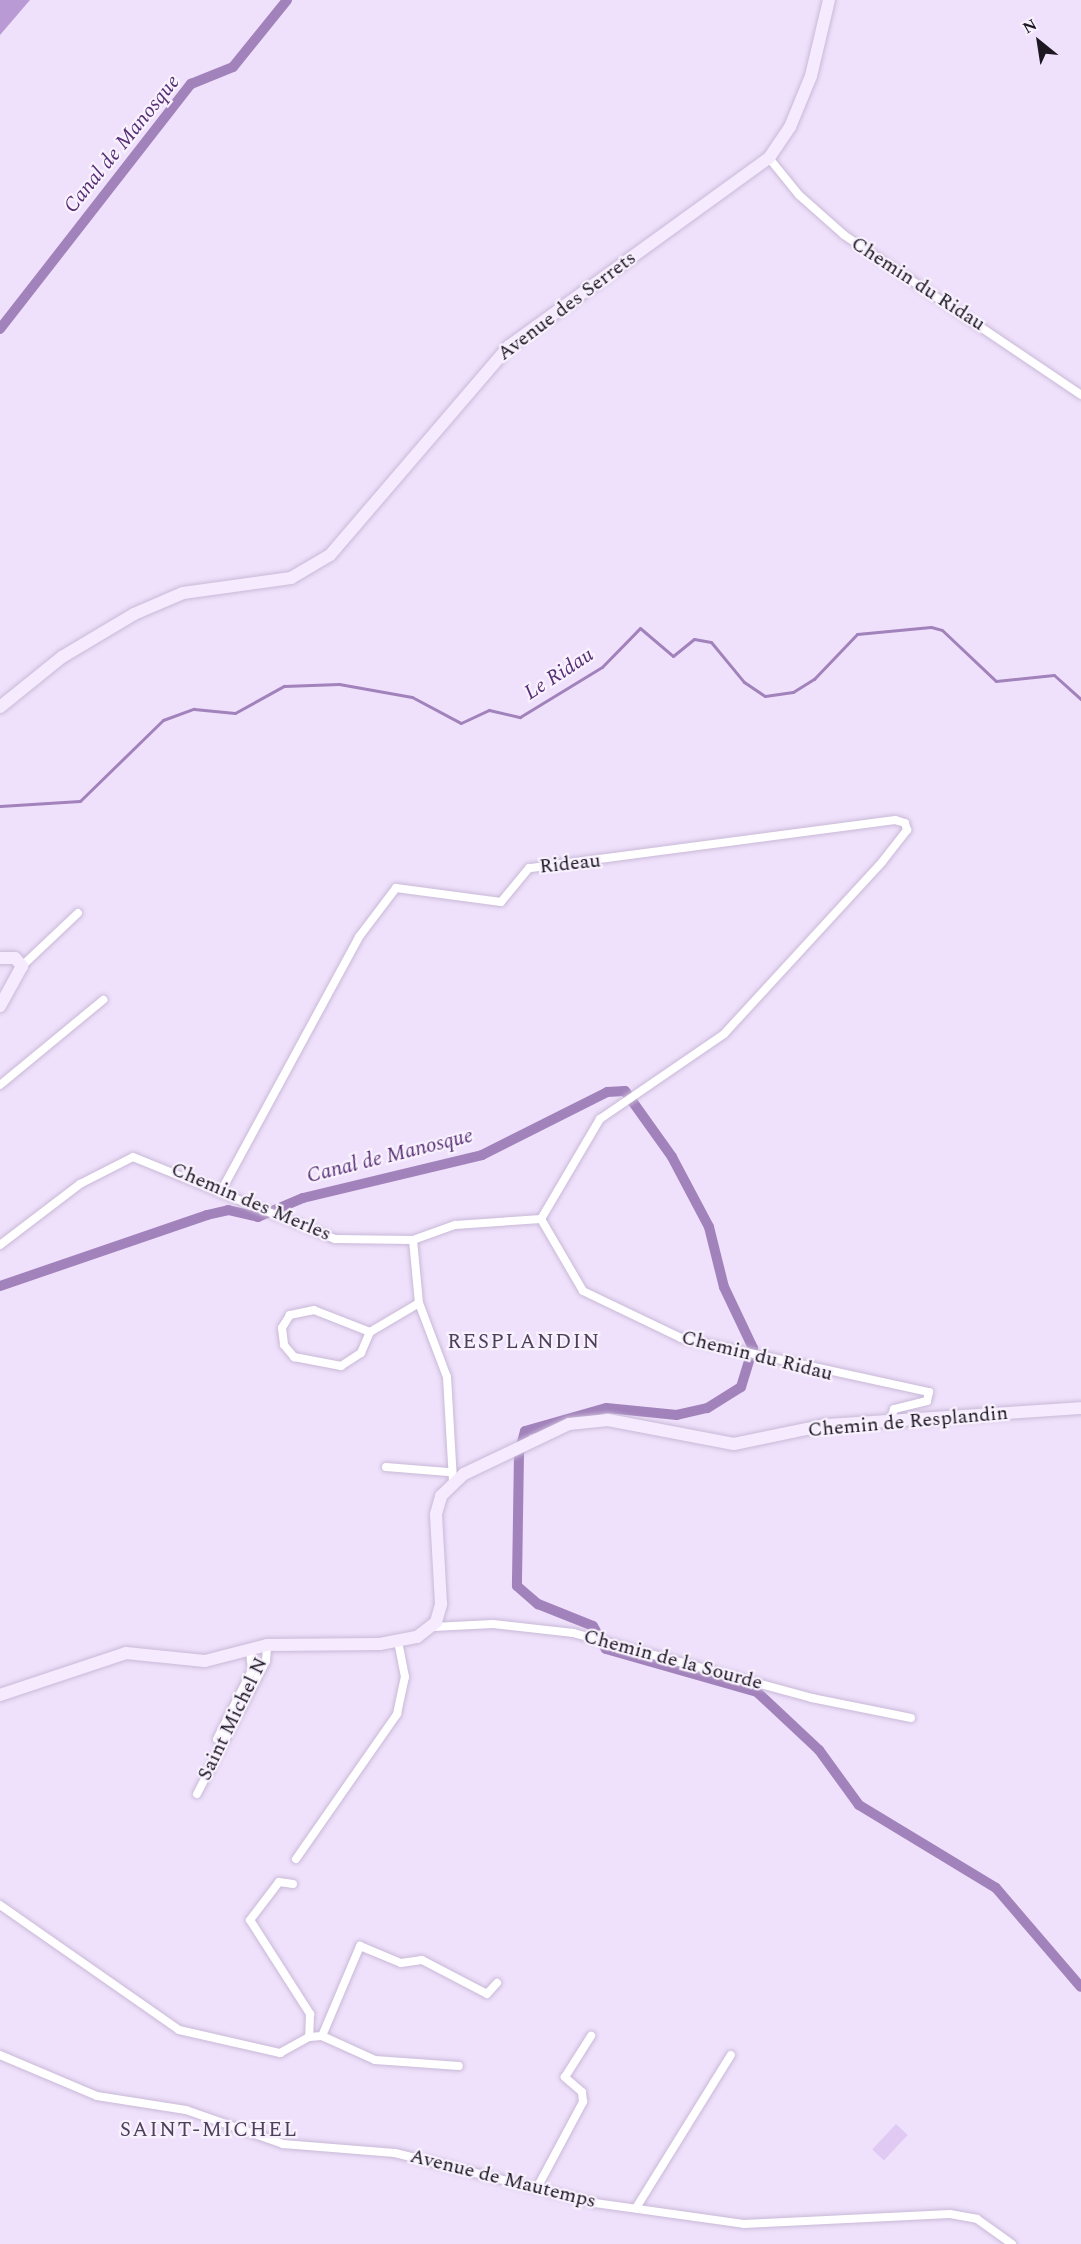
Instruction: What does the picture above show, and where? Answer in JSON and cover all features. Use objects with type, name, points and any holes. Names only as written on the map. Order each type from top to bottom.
[{"type":"street","name":"Avenue des Serrets","points":[[0,707],[62,657],[134,614],[192,591],[263,586],[307,573],[330,555],[509,346],[769,158],[790,127],[811,76],[829,0]]},
{"type":"street","name":"Chemin du Ridau","points":[[769,158],[799,195],[844,235],[1081,395]]},
{"type":"street","name":"Rideau","points":[[222,1189],[353,947],[377,907],[396,888],[501,902],[529,868],[902,820],[908,827],[902,838],[716,1041],[626,1101],[588,1134],[541,1219]]},
{"type":"street","points":[[0,1006],[22,966],[78,913]]},
{"type":"street","points":[[0,958],[15,958],[22,966]]},
{"type":"street","points":[[0,1085],[103,1000]]},
{"type":"street","name":"Chemin des Merles","points":[[0,1245],[80,1184],[126,1158],[147,1159],[222,1189],[275,1216],[335,1239],[413,1240],[455,1225],[541,1219]]},
{"type":"street","name":"Chemin du Ridau","points":[[541,1219],[588,1295],[681,1338],[929,1392],[927,1401],[894,1409],[890,1421]]},
{"type":"street","points":[[386,1467],[451,1477],[447,1377],[419,1303],[413,1240]]},
{"type":"street","points":[[370,1332],[314,1310],[290,1315],[282,1328],[290,1354],[336,1366],[356,1359],[370,1332],[419,1303]]},
{"type":"street","name":"Chemin de Resplandin","points":[[433,1627],[441,1604],[437,1510],[451,1477],[527,1439],[569,1424],[608,1420],[734,1444],[826,1425],[1081,1408]]},
{"type":"street","name":"Chemin de la Sourde","points":[[433,1627],[511,1626],[595,1638],[812,1698],[911,1718]]},
{"type":"street","points":[[0,1695],[126,1653],[205,1661],[267,1645],[398,1642],[433,1627]]},
{"type":"street","points":[[296,1859],[397,1714],[405,1677],[398,1642]]},
{"type":"street","name":"Saint Michel N","points":[[197,1794],[266,1661],[267,1645]]},
{"type":"street","points":[[217,1739],[252,1670],[250,1651]]},
{"type":"street","points":[[293,1884],[279,1882],[250,1920],[310,2014],[309,2037]]},
{"type":"street","points":[[0,1905],[179,2030],[280,2053],[309,2037],[322,2036],[384,2062],[459,2066]]},
{"type":"street","points":[[322,2036],[360,1946],[401,1963],[422,1960],[487,1994],[497,1983]]},
{"type":"street","points":[[537,2188],[583,2102],[582,2092],[565,2077],[591,2036]]},
{"type":"street","name":"Avenue de Mautemps","points":[[0,2055],[97,2096],[186,2110],[283,2144],[395,2153],[537,2188],[636,2208],[744,2224],[950,2214],[977,2219],[1012,2244]]},
{"type":"street","points":[[636,2208],[730,2055]]},
{"type":"shaded area","points":[[0,0],[30,0],[0,35]]},
{"type":"shaded area","points":[[896,2124],[908,2135],[884,2161],[872,2150]]},
{"type":"waterway","name":"Canal de Manosque","points":[[0,329],[191,84],[233,67],[287,0]]},
{"type":"waterway","name":"Le Ridau","points":[[0,806],[80,801],[163,720],[194,709],[235,713],[284,686],[339,684],[412,697],[461,723],[489,710],[520,717],[602,667],[640,628],[673,656],[694,639],[711,642],[744,682],[765,696],[793,692],[814,679],[857,634],[931,627],[942,630],[996,681],[1054,675],[1081,699]]},
{"type":"waterway","name":"Canal de Manosque","points":[[0,1286],[207,1215],[228,1210],[258,1217],[303,1198],[482,1155],[607,1092],[625,1091],[672,1157],[709,1227],[724,1287],[753,1348],[741,1387],[707,1408],[677,1415],[606,1408],[525,1431],[519,1453],[517,1586],[538,1604],[593,1626],[606,1649],[757,1692],[819,1750],[859,1805],[996,1888],[1081,1987]]},
{"type":"district","name":"RESPLANDIN","points":[[524,1342]]},
{"type":"district","name":"SAINT-MICHEL","points":[[209,2130]]}]
